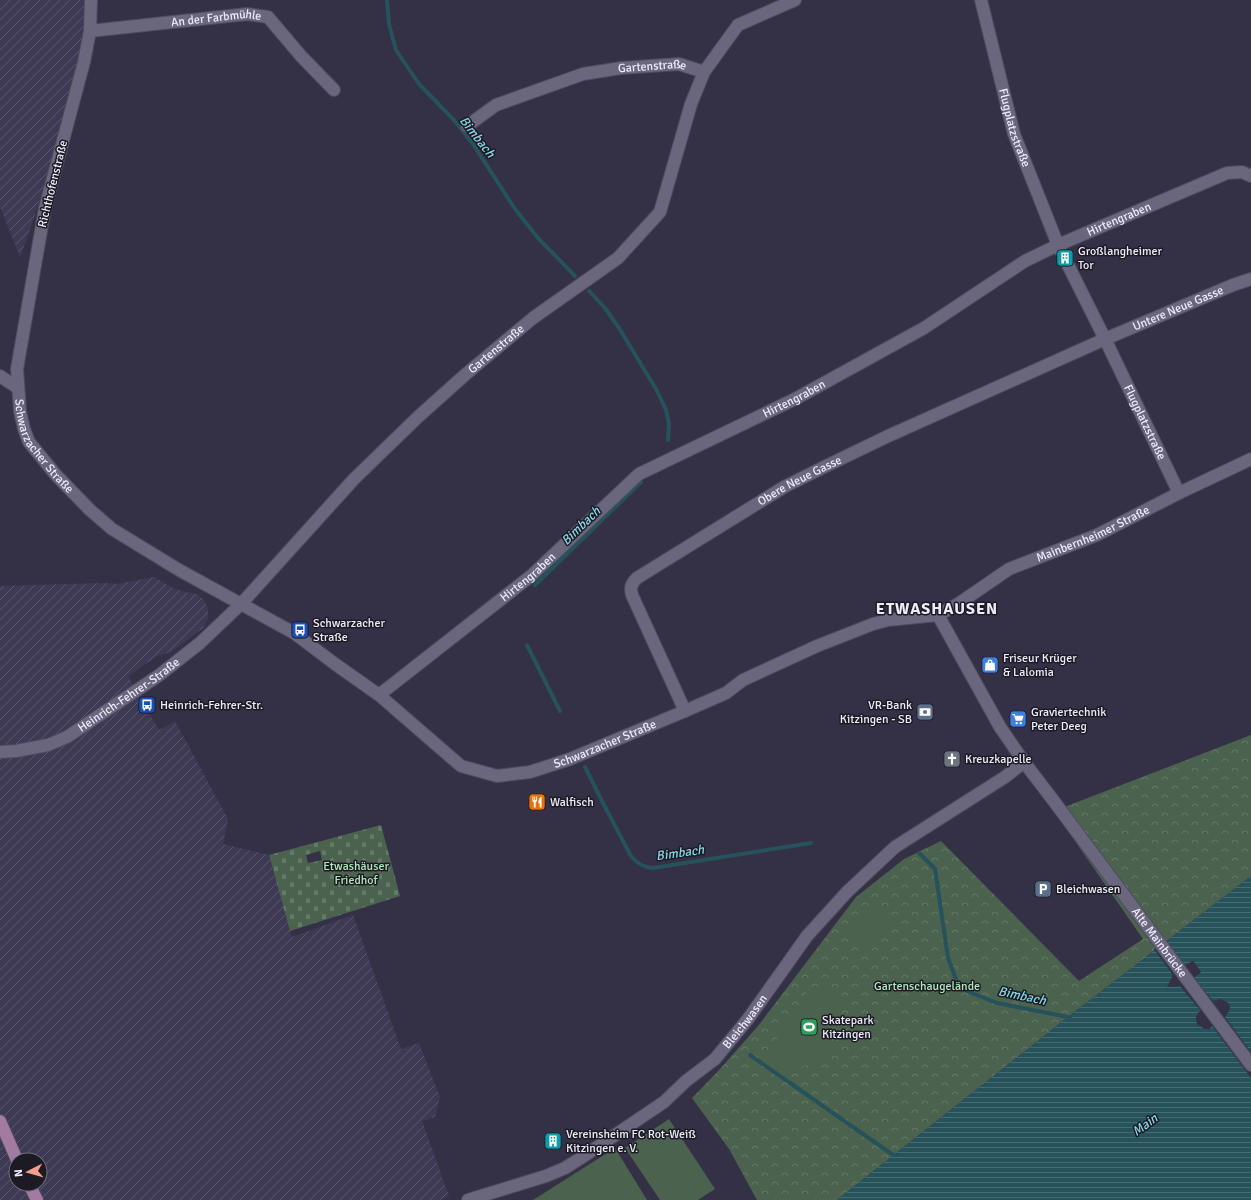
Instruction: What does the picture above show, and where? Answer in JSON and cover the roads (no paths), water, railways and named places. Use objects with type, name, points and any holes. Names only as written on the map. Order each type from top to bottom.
[{"type":"main road","points":[[0,1121],[14,1152]]},
{"type":"street","name":"Richthofenstraße","points":[[17,369],[45,208],[84,62],[90,31],[91,0]]},
{"type":"street","name":"Gartenstraße","points":[[241,604],[354,479],[419,416],[466,374],[533,318],[618,258],[660,212],[691,104],[704,72],[738,25],[795,0]]},
{"type":"street","name":"Flugplatzstraße","points":[[981,0],[1014,134],[1059,248]]},
{"type":"street","name":"An der Farbmühle","points":[[90,31],[247,14],[268,17],[301,56],[334,90]]},
{"type":"street","name":"Gartenstraße","points":[[467,126],[496,105],[583,74],[621,68],[679,64],[704,72]]},
{"type":"street","name":"Hirtengraben","points":[[380,695],[532,574],[639,474],[801,395],[924,328],[1025,261],[1059,248],[1227,173],[1242,172],[1251,176]]},
{"type":"street","name":"Flugplatzstraße","points":[[1068,265],[1179,493]]},
{"type":"street","name":"Untere Neue Gasse","points":[[1105,339],[1251,279]]},
{"type":"street","name":"Obere Neue Gasse","points":[[685,712],[632,595],[630,589],[632,582],[784,487],[886,437],[1105,339]]},
{"type":"street","name":"Schwarzacher Straße","points":[[17,369],[20,411],[29,442],[56,474],[90,510],[112,529],[179,570],[294,633],[380,695],[461,766],[497,776],[530,772],[570,759],[685,712],[726,693],[743,680],[804,652],[873,624],[888,620],[938,615]]},
{"type":"street","points":[[0,376],[18,388]]},
{"type":"street","name":"Mainbernheimer Straße","points":[[938,615],[958,604],[1009,569],[1097,535],[1179,493],[1251,459]]},
{"type":"street","name":"Heinrich-Fehrer-Straße","points":[[0,752],[16,751],[48,745],[67,737],[158,676],[200,643],[241,604]]},
{"type":"street","name":"Alte Mainbrücke","points":[[938,615],[1000,727],[1024,762],[1251,1065]]},
{"type":"street","name":"Bleichwasen","points":[[468,1200],[546,1176],[565,1168],[664,1102],[686,1081],[715,1059],[758,1004],[807,936],[847,892],[895,847],[1005,777],[1024,762]]},
{"type":"water","name":"Main","points":[[1251,876],[1251,1200],[837,1200],[1068,1017]],"holes":[[[1193,961],[1201,972],[1180,986],[1168,987],[1173,975]],[[1221,999],[1228,1003],[1229,1011],[1208,1029],[1198,1025],[1198,1013]]]},
{"type":"waterway","name":"Bimbach","points":[[387,0],[389,24],[396,50],[419,84],[454,120],[473,144],[515,209],[538,238],[575,276]]},
{"type":"waterway","name":"Bimbach","points":[[589,291],[605,308],[619,328],[656,389],[666,410],[669,424],[668,440]]},
{"type":"waterway","name":"Bimbach","points":[[535,585],[641,482]]},
{"type":"waterway","name":"Bimbach","points":[[527,645],[560,711]]},
{"type":"waterway","name":"Bimbach","points":[[585,767],[631,856],[643,866],[653,868],[811,843]]},
{"type":"waterway","name":"Bimbach","points":[[919,853],[935,869],[948,958],[959,988],[997,1003],[1068,1017],[1072,1020]]},
{"type":"waterway","points":[[750,1055],[893,1155]]},
{"type":"place","name":"Großlangheimer Tor","points":[[1065,258]]},
{"type":"place","name":"Schwarzacher Straße","points":[[300,630]]},
{"type":"place","name":"Friseur Krüger & Lalomia","points":[[990,665]]},
{"type":"place","name":"Heinrich-Fehrer-Str.","points":[[147,705]]},
{"type":"place","name":"VR-Bank Kitzingen - SB","points":[[925,712]]},
{"type":"place","name":"Graviertechnik Peter Deeg","points":[[1018,719]]},
{"type":"place","name":"Kreuzkapelle","points":[[952,759]]},
{"type":"place","name":"Walfisch","points":[[537,802]]},
{"type":"place","name":"Bleichwasen","points":[[1043,889]]},
{"type":"place","name":"Skatepark Kitzingen","points":[[809,1027]]},
{"type":"place","name":"Vereinsheim FC Rot-Weiß Kitzingen e. V.","points":[[553,1141]]},
{"type":"district","name":"ETWASHAUSEN","points":[[937,609]]},
{"type":"park label","name":"Etwashäuser Friedhof","points":[[356,873]]},
{"type":"park label","name":"Gartenschaugelände","points":[[927,986]]}]
